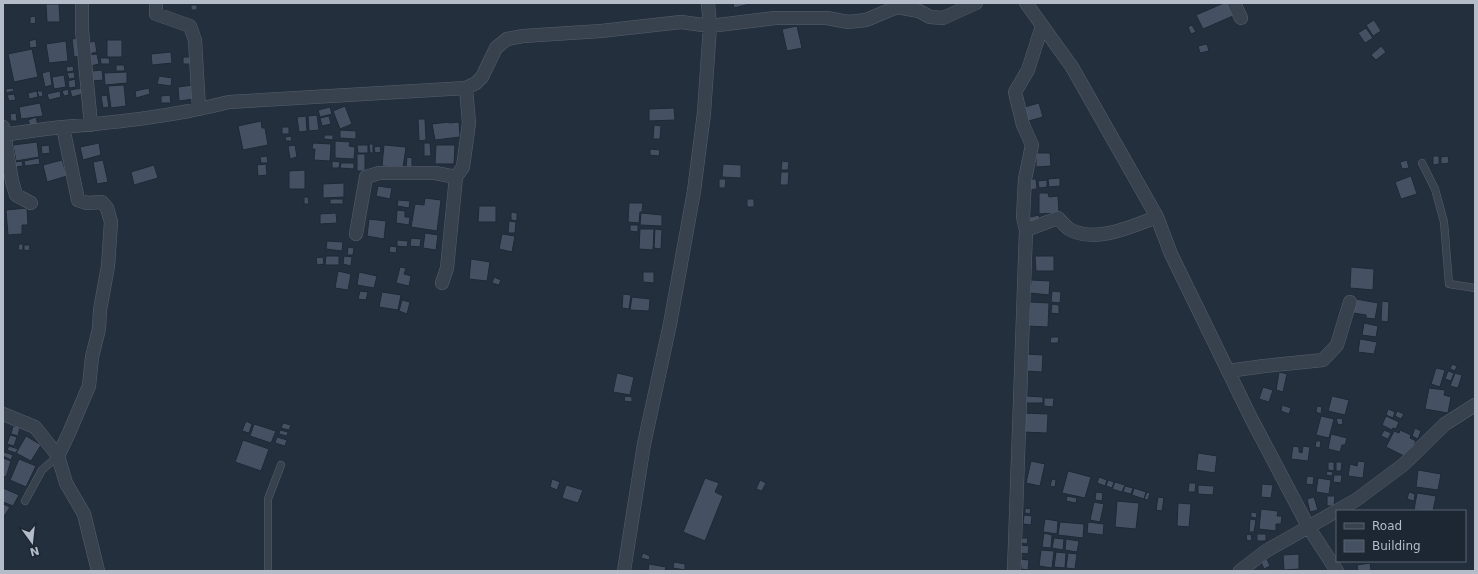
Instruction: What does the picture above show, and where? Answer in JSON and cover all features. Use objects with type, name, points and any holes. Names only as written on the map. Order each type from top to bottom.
[{"type":"street","points":[[82,3],[82,30],[91,125]]},
{"type":"street","points":[[156,3],[156,14],[190,26],[195,40],[199,109]]},
{"type":"street","points":[[624,571],[644,444],[670,324],[694,191],[704,113],[710,26],[708,3]]},
{"type":"street","points":[[3,135],[91,125],[199,109],[229,102],[466,88],[476,83],[482,77],[496,48],[507,39],[523,36],[601,31],[681,22],[710,26],[775,18],[827,18],[848,22],[866,20],[897,7],[918,11],[930,17],[943,18],[976,3]]},
{"type":"street","points":[[1026,3],[1072,67],[1157,217],[1171,254],[1251,418],[1309,528],[1337,571]]},
{"type":"street","points":[[1234,3],[1241,18]]},
{"type":"street","points":[[1014,571],[1026,230],[1023,217],[1025,179],[1032,145],[1023,124],[1015,92],[1028,70],[1042,26]]},
{"type":"street","points":[[442,283],[447,268],[456,177],[463,167],[469,123],[466,88]]},
{"type":"street","points":[[3,126],[3,135],[16,195],[31,203]]},
{"type":"street","points":[[58,456],[89,386],[92,357],[99,329],[100,310],[108,266],[111,222],[107,208],[102,202],[95,201],[87,203],[78,200],[63,127]]},
{"type":"street","points":[[356,234],[366,177],[379,172],[435,173],[456,177]]},
{"type":"street","points":[[1026,230],[1058,218],[1069,228],[1084,234],[1111,233],[1157,217]]},
{"type":"street","points":[[1228,371],[1324,360],[1336,345],[1350,302]]},
{"type":"street","points":[[1339,510],[1356,500],[1403,465],[1445,424],[1475,405]]},
{"type":"street","points":[[3,414],[35,427],[58,456],[66,483],[84,514],[98,571]]},
{"type":"street","points":[[1240,571],[1266,551],[1336,512]]},
{"type":"lane","points":[[1422,163],[1435,189],[1444,222],[1449,284],[1475,288]]},
{"type":"lane","points":[[25,501],[42,470],[58,456]]},
{"type":"lane","points":[[268,571],[268,500],[281,465]]},
{"type":"building","points":[[733,3],[753,3],[734,8]]},
{"type":"building","points":[[1224,3],[1229,3],[1235,15],[1203,29],[1196,15]]},
{"type":"building","points":[[46,4],[59,4],[60,22],[47,22]]},
{"type":"building","points":[[191,5],[197,5],[197,10],[191,10]]},
{"type":"building","points":[[35,16],[36,23],[30,24],[30,17]]},
{"type":"building","points":[[1374,20],[1381,31],[1373,36],[1366,25]]},
{"type":"building","points":[[1192,25],[1196,32],[1191,34],[1188,27]]},
{"type":"building","points":[[797,26],[802,48],[787,51],[782,29]]},
{"type":"building","points":[[1366,28],[1373,38],[1365,43],[1358,33]]},
{"type":"building","points":[[79,38],[81,56],[74,57],[72,39]]},
{"type":"building","points":[[36,39],[37,47],[30,48],[29,41]]},
{"type":"building","points":[[107,40],[122,40],[122,57],[107,57]]},
{"type":"building","points":[[66,41],[68,61],[49,63],[46,44]]},
{"type":"building","points":[[95,41],[97,52],[89,54],[87,43]]},
{"type":"building","points":[[1207,44],[1209,51],[1200,53],[1198,46]]},
{"type":"building","points":[[1381,46],[1386,52],[1376,60],[1371,55]]},
{"type":"building","points":[[32,49],[38,77],[14,82],[8,54]]},
{"type":"building","points":[[171,52],[172,63],[152,65],[151,54]]},
{"type":"building","points":[[97,54],[99,64],[90,66],[88,55]]},
{"type":"building","points":[[183,57],[195,57],[195,64],[183,64]]},
{"type":"building","points":[[100,58],[109,58],[110,64],[101,64]]},
{"type":"building","points":[[116,65],[124,65],[125,71],[116,71]]},
{"type":"building","points":[[73,66],[74,71],[67,72],[66,67]]},
{"type":"building","points":[[102,70],[103,80],[93,81],[92,71]]},
{"type":"building","points":[[50,71],[52,85],[45,87],[42,73]]},
{"type":"building","points":[[74,72],[75,78],[69,79],[67,73]]},
{"type":"building","points":[[127,72],[127,83],[105,85],[104,73]]},
{"type":"building","points":[[64,75],[66,87],[54,89],[52,77]]},
{"type":"building","points":[[159,76],[172,78],[171,86],[157,84]]},
{"type":"building","points":[[75,79],[76,87],[69,88],[68,81]]},
{"type":"building","points":[[124,85],[126,106],[111,108],[108,86]]},
{"type":"building","points":[[193,85],[194,99],[179,101],[178,87]]},
{"type":"building","points":[[13,88],[14,91],[6,93],[6,89]]},
{"type":"building","points":[[82,88],[83,94],[72,97],[70,90]]},
{"type":"building","points":[[149,88],[150,94],[136,98],[135,91]]},
{"type":"building","points":[[68,89],[69,95],[64,96],[62,91]]},
{"type":"building","points":[[37,91],[42,91],[43,96],[39,97]]},
{"type":"building","points":[[37,91],[38,97],[29,99],[28,93]]},
{"type":"building","points":[[60,91],[61,97],[49,100],[47,94]]},
{"type":"building","points":[[14,94],[16,100],[9,101],[7,95]]},
{"type":"building","points":[[107,95],[109,107],[103,108],[101,96]]},
{"type":"building","points":[[170,95],[171,103],[161,103],[161,96]]},
{"type":"building","points":[[40,103],[43,116],[21,119],[19,107]]},
{"type":"building","points":[[1039,103],[1043,117],[1025,122],[1021,108]]},
{"type":"building","points":[[345,106],[352,124],[340,129],[333,111]]},
{"type":"building","points":[[330,107],[332,114],[320,117],[318,110]]},
{"type":"building","points":[[674,108],[675,120],[649,121],[649,109]]},
{"type":"building","points":[[16,113],[17,121],[11,121],[10,114]]},
{"type":"building","points":[[317,115],[319,130],[309,131],[308,116]]},
{"type":"building","points":[[306,116],[307,131],[299,132],[297,117]]},
{"type":"building","points":[[329,116],[331,124],[322,126],[320,118]]},
{"type":"building","points":[[36,117],[38,126],[31,128],[28,120]]},
{"type":"building","points":[[418,119],[425,119],[426,140],[419,141]]},
{"type":"building","points":[[261,121],[262,128],[265,128],[268,145],[243,150],[238,126]]},
{"type":"building","points":[[459,122],[460,137],[435,140],[432,124]]},
{"type":"building","points":[[654,125],[661,126],[660,139],[653,139]]},
{"type":"building","points":[[282,127],[289,127],[289,134],[282,134]]},
{"type":"building","points":[[340,130],[356,131],[356,139],[340,138]]},
{"type":"building","points":[[324,135],[333,135],[333,140],[324,139]]},
{"type":"building","points":[[291,136],[292,141],[286,141],[285,137]]},
{"type":"building","points":[[335,141],[350,142],[349,146],[355,147],[354,159],[335,158]]},
{"type":"building","points":[[37,142],[39,157],[16,161],[13,145]]},
{"type":"building","points":[[99,143],[101,155],[83,160],[80,147]]},
{"type":"building","points":[[313,143],[331,144],[330,161],[314,160],[315,149],[312,149]]},
{"type":"building","points":[[424,143],[430,143],[431,156],[424,156]]},
{"type":"building","points":[[369,144],[373,144],[373,153],[370,153]]},
{"type":"building","points":[[49,145],[50,153],[42,154],[41,146]]},
{"type":"building","points":[[295,145],[297,157],[290,159],[288,146]]},
{"type":"building","points":[[357,145],[368,145],[368,153],[358,153]]},
{"type":"building","points":[[384,145],[406,147],[403,168],[382,166]]},
{"type":"building","points":[[436,145],[455,145],[454,164],[435,164]]},
{"type":"building","points":[[380,146],[381,152],[375,153],[374,147]]},
{"type":"building","points":[[650,149],[660,150],[659,156],[650,155]]},
{"type":"building","points":[[1036,153],[1050,153],[1051,166],[1036,167]]},
{"type":"building","points":[[357,154],[365,154],[365,171],[357,171]]},
{"type":"building","points":[[267,156],[268,163],[261,163],[260,157]]},
{"type":"building","points":[[1433,156],[1439,156],[1439,164],[1433,165]]},
{"type":"building","points":[[1448,156],[1449,163],[1441,164],[1441,157]]},
{"type":"building","points":[[407,157],[412,158],[412,169],[406,168]]},
{"type":"building","points":[[39,158],[40,164],[25,166],[24,161]]},
{"type":"building","points":[[62,160],[67,176],[47,182],[43,165]]},
{"type":"building","points":[[103,160],[108,182],[97,184],[93,162]]},
{"type":"building","points":[[1407,160],[1409,168],[1402,169],[1400,162]]},
{"type":"building","points":[[22,161],[23,166],[16,167],[15,162]]},
{"type":"building","points":[[332,161],[340,162],[339,168],[332,168]]},
{"type":"building","points":[[782,161],[789,162],[788,170],[781,170]]},
{"type":"building","points":[[341,163],[354,163],[354,169],[340,168]]},
{"type":"building","points":[[266,164],[267,175],[258,176],[257,165]]},
{"type":"building","points":[[723,164],[741,165],[741,178],[722,177]]},
{"type":"building","points":[[154,165],[158,178],[134,185],[131,172]]},
{"type":"building","points":[[305,170],[305,189],[289,189],[289,171]]},
{"type":"building","points":[[781,172],[789,172],[788,185],[780,185]]},
{"type":"building","points":[[1411,176],[1417,194],[1401,199],[1395,182]]},
{"type":"building","points":[[1060,178],[1060,186],[1049,187],[1048,179]]},
{"type":"building","points":[[719,179],[726,179],[725,188],[719,188]]},
{"type":"building","points":[[1027,179],[1036,179],[1037,189],[1027,190]]},
{"type":"building","points":[[1047,180],[1047,187],[1039,188],[1038,181]]},
{"type":"building","points":[[344,183],[344,197],[323,198],[323,184]]},
{"type":"building","points":[[378,186],[392,188],[390,199],[376,196]]},
{"type":"building","points":[[1039,193],[1048,193],[1049,197],[1058,196],[1059,213],[1039,214]]},
{"type":"building","points":[[304,197],[308,197],[309,204],[304,204]]},
{"type":"building","points":[[425,198],[441,200],[437,231],[411,227],[415,204],[424,205]]},
{"type":"building","points":[[330,199],[343,199],[343,204],[330,204]]},
{"type":"building","points":[[747,199],[754,199],[754,207],[747,207]]},
{"type":"building","points":[[398,200],[410,201],[409,208],[397,206]]},
{"type":"building","points":[[629,203],[643,203],[639,223],[628,222]]},
{"type":"building","points":[[479,206],[496,206],[496,222],[478,222]]},
{"type":"building","points":[[27,208],[28,225],[22,225],[22,234],[8,235],[6,210]]},
{"type":"building","points":[[397,210],[405,211],[405,217],[410,217],[409,225],[396,223]]},
{"type":"building","points":[[511,212],[517,213],[517,221],[511,220]]},
{"type":"building","points":[[336,213],[337,223],[320,224],[320,214]]},
{"type":"building","points":[[641,213],[662,215],[662,226],[640,225]]},
{"type":"building","points":[[1039,215],[1040,221],[1027,224],[1026,218]]},
{"type":"building","points":[[369,219],[386,221],[384,239],[367,236]]},
{"type":"building","points":[[509,221],[516,222],[515,233],[508,233]]},
{"type":"building","points":[[630,225],[638,225],[638,232],[630,231]]},
{"type":"building","points":[[640,229],[654,229],[653,250],[639,249]]},
{"type":"building","points":[[655,229],[662,230],[661,249],[654,248]]},
{"type":"building","points":[[425,233],[438,235],[436,250],[423,248]]},
{"type":"building","points":[[502,234],[515,236],[512,252],[499,249]]},
{"type":"building","points":[[411,238],[421,239],[420,247],[410,246]]},
{"type":"building","points":[[397,240],[408,241],[407,247],[397,246]]},
{"type":"building","points":[[327,241],[343,242],[342,251],[326,249]]},
{"type":"building","points":[[19,244],[23,244],[23,250],[18,250]]},
{"type":"building","points":[[24,245],[30,245],[29,251],[24,250]]},
{"type":"building","points":[[390,246],[397,247],[396,253],[389,252]]},
{"type":"building","points":[[348,247],[354,248],[353,255],[347,255]]},
{"type":"building","points":[[326,256],[339,256],[339,265],[325,265]]},
{"type":"building","points":[[344,256],[352,257],[351,266],[343,264]]},
{"type":"building","points":[[1035,256],[1054,256],[1054,271],[1036,271]]},
{"type":"building","points":[[323,257],[324,264],[317,265],[316,258]]},
{"type":"building","points":[[471,259],[490,262],[487,281],[469,279]]},
{"type":"building","points":[[400,267],[406,268],[404,274],[411,276],[409,286],[396,283]]},
{"type":"building","points":[[1351,267],[1374,269],[1373,290],[1350,288]]},
{"type":"building","points":[[338,271],[351,274],[348,290],[335,288]]},
{"type":"building","points":[[359,272],[377,276],[374,288],[357,285]]},
{"type":"building","points":[[643,272],[654,272],[654,283],[643,282]]},
{"type":"building","points":[[494,277],[501,280],[499,285],[492,283]]},
{"type":"building","points":[[1031,280],[1050,281],[1049,295],[1030,293]]},
{"type":"building","points":[[360,291],[368,292],[366,300],[358,299]]},
{"type":"building","points":[[1052,291],[1061,292],[1060,303],[1051,302]]},
{"type":"building","points":[[382,292],[401,295],[398,310],[379,307]]},
{"type":"building","points":[[623,294],[631,295],[629,309],[622,308]]},
{"type":"building","points":[[632,297],[650,299],[649,311],[630,310]]},
{"type":"building","points":[[1356,299],[1378,303],[1375,319],[1366,318],[1366,315],[1353,313]]},
{"type":"building","points":[[402,300],[410,302],[407,314],[399,311]]},
{"type":"building","points":[[1382,301],[1389,302],[1388,322],[1381,321]]},
{"type":"building","points":[[1030,302],[1049,303],[1048,327],[1028,326]]},
{"type":"building","points":[[1052,304],[1059,305],[1059,314],[1051,313]]},
{"type":"building","points":[[1364,323],[1378,326],[1376,337],[1362,335]]},
{"type":"building","points":[[1051,337],[1059,337],[1058,343],[1050,343]]},
{"type":"building","points":[[1360,339],[1377,342],[1374,354],[1358,352]]},
{"type":"building","points":[[1025,354],[1043,355],[1042,372],[1024,371]]},
{"type":"building","points":[[1452,364],[1457,366],[1455,371],[1450,369]]},
{"type":"building","points":[[1436,368],[1445,370],[1440,387],[1431,384]]},
{"type":"building","points":[[1448,371],[1454,373],[1451,381],[1445,379]]},
{"type":"building","points":[[1279,372],[1287,374],[1283,392],[1276,390]]},
{"type":"building","points":[[617,373],[634,377],[630,395],[613,392]]},
{"type":"building","points":[[1455,373],[1462,375],[1458,388],[1450,386]]},
{"type":"building","points":[[1263,387],[1273,390],[1269,402],[1259,399]]},
{"type":"building","points":[[1429,388],[1445,390],[1444,395],[1451,397],[1448,413],[1425,409]]},
{"type":"building","points":[[625,396],[632,397],[632,402],[624,401]]},
{"type":"building","points":[[1026,396],[1043,397],[1043,403],[1026,403]]},
{"type":"building","points":[[1332,396],[1349,400],[1345,415],[1328,411]]},
{"type":"building","points":[[1044,398],[1054,398],[1053,407],[1044,406]]},
{"type":"building","points":[[1282,405],[1291,408],[1289,414],[1281,411]]},
{"type":"building","points":[[1317,406],[1322,407],[1321,414],[1316,412]]},
{"type":"building","points":[[1388,409],[1395,412],[1393,418],[1386,415]]},
{"type":"building","points":[[1397,411],[1404,414],[1401,419],[1395,416]]},
{"type":"building","points":[[1023,413],[1048,414],[1047,433],[1022,432]]},
{"type":"building","points":[[1321,416],[1334,419],[1329,438],[1316,435]]},
{"type":"building","points":[[1386,416],[1399,422],[1396,429],[1393,428],[1392,430],[1382,425]]},
{"type":"building","points":[[1342,418],[1343,424],[1338,425],[1336,419]]},
{"type":"building","points":[[246,421],[252,424],[249,433],[242,431]]},
{"type":"building","points":[[283,423],[291,425],[289,430],[281,428]]},
{"type":"building","points":[[254,424],[276,431],[271,443],[250,436]]},
{"type":"building","points":[[13,426],[20,427],[18,436],[11,434]]},
{"type":"building","points":[[1415,428],[1421,431],[1418,439],[1412,436]]},
{"type":"building","points":[[280,430],[288,432],[287,436],[279,434]]},
{"type":"building","points":[[1384,430],[1391,433],[1388,439],[1381,436]]},
{"type":"building","points":[[1400,430],[1411,435],[1410,438],[1416,441],[1408,458],[1386,447],[1394,431],[1399,433]]},
{"type":"building","points":[[1331,434],[1347,438],[1345,445],[1342,445],[1340,452],[1328,449]]},
{"type":"building","points":[[10,435],[17,437],[14,446],[7,444]]},
{"type":"building","points":[[26,436],[41,445],[31,461],[16,453]]},
{"type":"building","points":[[277,437],[287,440],[285,446],[275,443]]},
{"type":"building","points":[[243,440],[269,449],[261,471],[235,462]]},
{"type":"building","points":[[1316,441],[1321,441],[1320,448],[1315,447]]},
{"type":"building","points":[[9,446],[18,449],[16,453],[7,450]]},
{"type":"building","points":[[1293,446],[1299,447],[1299,452],[1302,453],[1303,446],[1310,447],[1308,461],[1291,459]]},
{"type":"building","points":[[4,452],[13,455],[11,460],[3,456]]},
{"type":"building","points":[[1198,453],[1217,456],[1215,473],[1196,470]]},
{"type":"building","points":[[3,458],[11,461],[6,477],[3,476]]},
{"type":"building","points":[[19,459],[36,466],[26,487],[10,480]]},
{"type":"building","points":[[1031,461],[1045,464],[1040,486],[1026,483]]},
{"type":"building","points":[[1358,461],[1365,462],[1363,478],[1348,476],[1350,464],[1357,466]]},
{"type":"building","points":[[1328,462],[1334,462],[1334,471],[1328,470]]},
{"type":"building","points":[[1336,462],[1342,462],[1341,471],[1336,471]]},
{"type":"building","points":[[1418,470],[1441,474],[1438,490],[1416,487]]},
{"type":"building","points":[[1068,471],[1091,477],[1085,498],[1062,493]]},
{"type":"building","points":[[1327,471],[1333,472],[1332,476],[1326,475]]},
{"type":"building","points":[[1334,475],[1342,475],[1341,483],[1333,482]]},
{"type":"building","points":[[1307,476],[1314,477],[1313,485],[1306,484]]},
{"type":"building","points":[[1099,477],[1107,480],[1105,486],[1097,483]]},
{"type":"building","points":[[705,478],[719,483],[715,492],[723,496],[705,541],[683,532]]},
{"type":"building","points":[[1318,478],[1331,480],[1329,494],[1316,492]]},
{"type":"building","points":[[552,479],[560,482],[557,490],[550,487]]},
{"type":"building","points":[[1052,479],[1056,480],[1055,487],[1050,486]]},
{"type":"building","points":[[760,480],[766,483],[762,491],[756,489]]},
{"type":"building","points":[[1108,480],[1114,482],[1112,488],[1106,486]]},
{"type":"building","points":[[1115,482],[1125,485],[1122,492],[1112,489]]},
{"type":"building","points":[[1189,483],[1196,483],[1195,492],[1188,492]]},
{"type":"building","points":[[1262,484],[1273,485],[1271,498],[1261,497]]},
{"type":"building","points":[[566,485],[583,490],[578,503],[562,498]]},
{"type":"building","points":[[1198,485],[1214,486],[1213,495],[1198,494]]},
{"type":"building","points":[[1125,486],[1133,488],[1131,494],[1123,492]]},
{"type":"building","points":[[3,488],[19,495],[13,506],[3,502]]},
{"type":"building","points":[[1134,488],[1146,492],[1144,499],[1132,495]]},
{"type":"building","points":[[1096,492],[1103,493],[1102,501],[1095,500]]},
{"type":"building","points":[[1147,492],[1150,493],[1148,500],[1144,499]]},
{"type":"building","points":[[1409,492],[1415,494],[1414,501],[1407,499]]},
{"type":"building","points":[[1417,493],[1436,496],[1433,510],[1414,510]]},
{"type":"building","points":[[1067,496],[1077,498],[1076,503],[1066,501]]},
{"type":"building","points":[[1327,496],[1335,496],[1334,506],[1327,506]]},
{"type":"building","points":[[1158,497],[1164,498],[1162,511],[1156,510]]},
{"type":"building","points":[[1314,497],[1318,510],[1310,512],[1307,499]]},
{"type":"building","points":[[1117,501],[1139,503],[1136,529],[1115,527]]},
{"type":"building","points":[[1094,502],[1104,504],[1100,522],[1090,520]]},
{"type":"building","points":[[1178,503],[1191,504],[1189,527],[1177,526]]},
{"type":"building","points":[[3,504],[10,507],[3,518]]},
{"type":"building","points":[[1025,508],[1031,509],[1030,514],[1025,513]]},
{"type":"building","points":[[1261,509],[1278,511],[1277,516],[1282,516],[1281,524],[1276,524],[1276,531],[1259,529]]},
{"type":"building","points":[[1251,512],[1257,513],[1256,518],[1251,517]]},
{"type":"building","points":[[1024,515],[1032,516],[1031,525],[1023,524]]},
{"type":"building","points":[[1045,519],[1058,521],[1057,534],[1043,532]]},
{"type":"building","points":[[1250,519],[1256,520],[1254,532],[1249,532]]},
{"type":"building","points":[[1060,522],[1084,524],[1083,538],[1058,535]]},
{"type":"building","points":[[1088,522],[1104,524],[1103,535],[1087,533]]},
{"type":"building","points":[[1044,533],[1052,535],[1051,548],[1042,547]]},
{"type":"building","points":[[1251,534],[1252,540],[1247,541],[1246,535]]},
{"type":"building","points":[[1257,534],[1266,534],[1266,541],[1257,541]]},
{"type":"building","points":[[1022,538],[1028,538],[1027,544],[1021,543]]},
{"type":"building","points":[[1054,538],[1064,539],[1063,550],[1052,548]]},
{"type":"building","points":[[1066,539],[1079,541],[1077,552],[1065,550]]},
{"type":"building","points":[[1020,545],[1029,546],[1028,554],[1019,553]]},
{"type":"building","points":[[1041,550],[1054,551],[1052,568],[1039,566]]},
{"type":"building","points":[[1056,552],[1066,553],[1065,568],[1054,567]]},
{"type":"building","points":[[643,553],[650,556],[649,560],[641,558]]},
{"type":"building","points":[[1068,553],[1077,554],[1075,569],[1066,568]]},
{"type":"building","points":[[1299,554],[1299,569],[1284,570],[1283,555]]},
{"type":"building","points":[[1020,559],[1029,560],[1028,570],[1021,569],[1021,565],[1019,565]]},
{"type":"building","points":[[1267,559],[1270,566],[1264,569],[1261,562]]},
{"type":"building","points":[[674,562],[685,564],[685,570],[673,568]]},
{"type":"building","points":[[1370,563],[1371,571],[1358,571],[1357,565]]},
{"type":"building","points":[[649,564],[666,567],[665,571],[648,571]]}]
